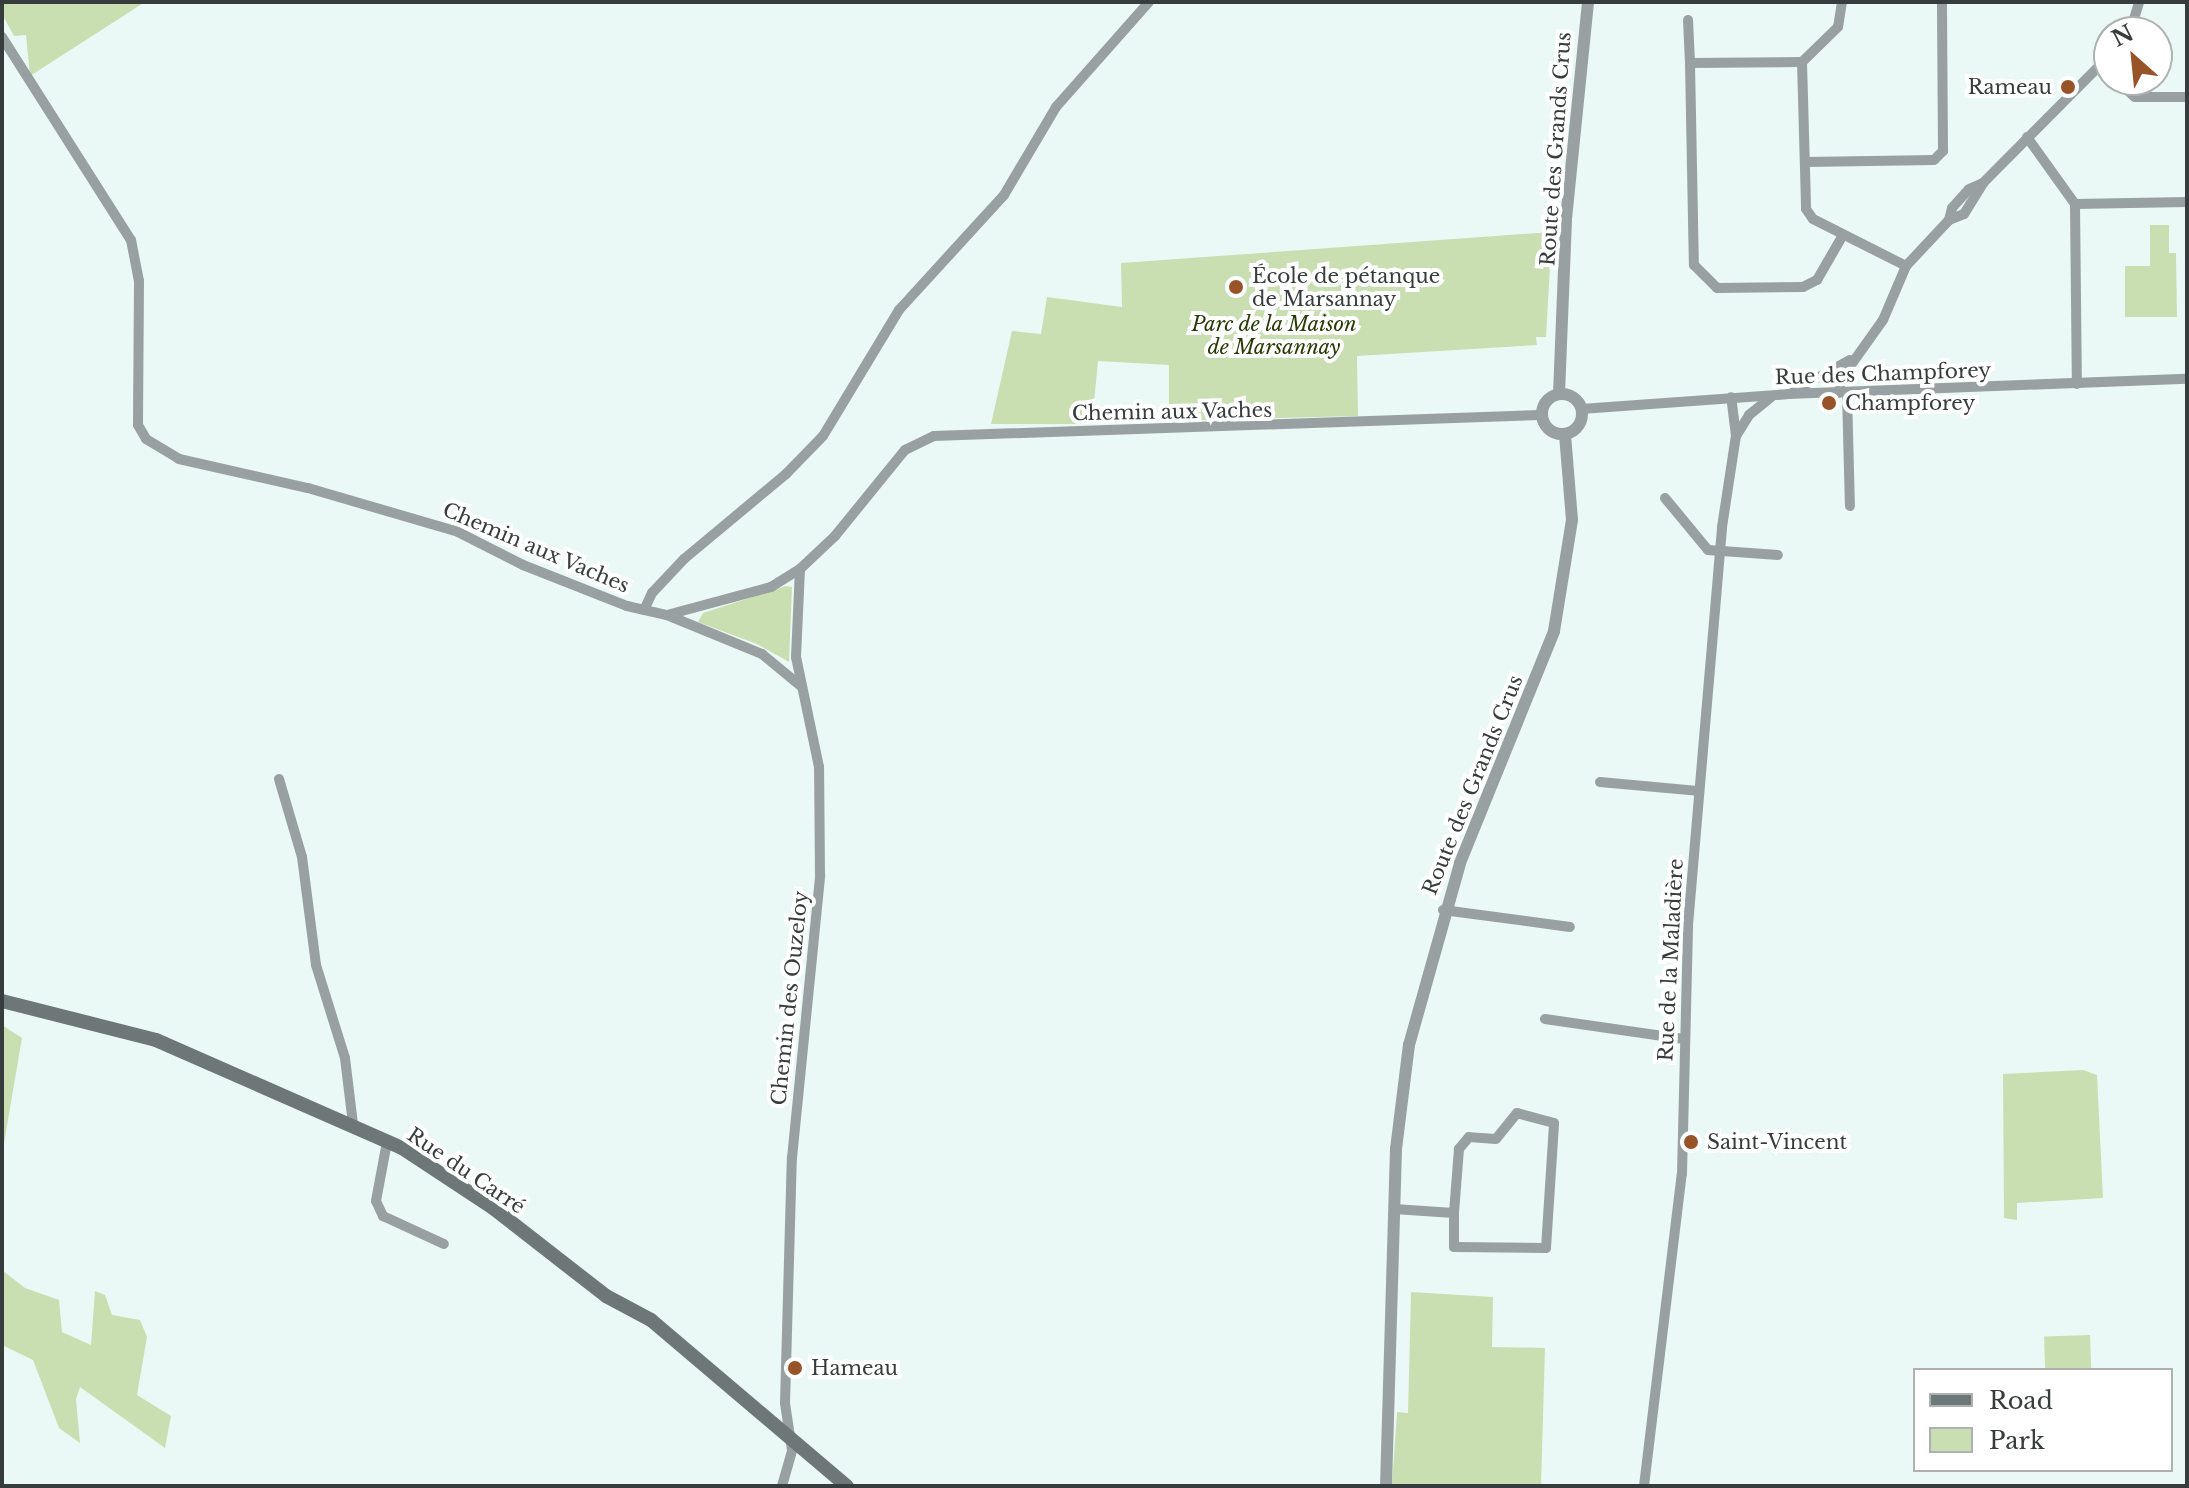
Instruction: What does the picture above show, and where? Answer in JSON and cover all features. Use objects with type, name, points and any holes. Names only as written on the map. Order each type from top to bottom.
[{"type":"main road","name":"Rue du Carré","points":[[2,1001],[126,1029],[353,1124],[387,1142],[493,1208],[606,1296],[651,1320],[847,1486]]},
{"type":"street","points":[[644,610],[652,593],[684,559],[786,474],[823,436],[899,310],[1004,195],[1056,107],[1149,2]]},
{"type":"street","name":"Route des Grands Crus","points":[[1559,394],[1566,219],[1588,2]]},
{"type":"street","points":[[1690,63],[1802,62],[1838,27],[1842,2]]},
{"type":"street","points":[[1806,162],[1934,160],[1943,151],[1942,2]]},
{"type":"street","points":[[1688,20],[1697,270],[1717,288],[1803,287],[1817,280],[1843,235]]},
{"type":"street","name":"Chemin aux Vaches","points":[[2,37],[131,240],[139,281],[138,425],[146,439],[179,459],[430,522],[586,592],[644,610],[667,615],[771,587],[800,569],[905,450],[934,436],[1541,415]]},
{"type":"street","points":[[1802,62],[1806,209],[1813,219],[1906,266]]},
{"type":"street","points":[[1850,506],[1841,379],[1883,320],[1906,266],[1949,220],[1964,214],[1983,183],[2093,72]]},
{"type":"street","points":[[2134,96],[2187,97]]},
{"type":"street","points":[[2027,137],[2075,204],[2077,384]]},
{"type":"street","points":[[2075,204],[2187,202]]},
{"type":"street","points":[[1788,394],[1858,354]]},
{"type":"street","points":[[1819,378],[1826,393]]},
{"type":"street","name":"Rue des Champforey","points":[[1581,409],[1788,394],[2187,379]]},
{"type":"street","points":[[1559,394],[1574,398],[1581,409],[1580,422],[1565,434],[1549,430],[1541,415],[1545,402],[1559,394]]},
{"type":"street","name":"Rue de la Maladière","points":[[1736,436],[1749,415],[1773,396]]},
{"type":"street","points":[[1737,397],[1749,415]]},
{"type":"street","name":"Rue de la Maladière","points":[[1644,1486],[1682,1174],[1684,1039],[1698,791],[1720,555],[1736,436],[1737,397]]},
{"type":"street","name":"Route des Grands Crus","points":[[1386,1486],[1394,1209],[1409,1045],[1443,910],[1554,631],[1572,520],[1565,434]]},
{"type":"street","points":[[1665,498],[1708,550],[1720,555],[1778,555]]},
{"type":"street","name":"Chemin des Ouzeloy","points":[[782,1486],[792,1450],[785,1433],[792,1158],[820,875],[819,767],[794,623],[800,569]]},
{"type":"street","points":[[667,615],[762,654],[804,688]]},
{"type":"street","points":[[279,779],[302,857],[316,965],[345,1058],[353,1124]]},
{"type":"street","points":[[1600,782],[1698,791]]},
{"type":"street","points":[[1443,910],[1570,927]]},
{"type":"street","points":[[1545,1019],[1684,1039]]},
{"type":"street","points":[[1517,1113],[1554,1123],[1546,1248],[1454,1247],[1454,1213],[1459,1149],[1469,1137],[1496,1139],[1517,1113]]},
{"type":"street","points":[[387,1142],[376,1201],[383,1216],[444,1244]]},
{"type":"street","points":[[1394,1209],[1454,1213]]},
{"type":"green space","points":[[2,2],[145,2],[30,76],[26,35],[14,36],[2,14]]},
{"type":"green space","points":[[2150,225],[2169,225],[2169,253],[2176,253],[2177,317],[2125,317],[2125,266],[2150,266]]},
{"type":"green space","name":"Parc de la Maison de Marsannay","points":[[1552,232],[1546,337],[1536,337],[1537,345],[1357,356],[1358,416],[1169,421],[1169,365],[1098,361],[1092,424],[991,424],[1012,331],[1041,334],[1047,297],[1122,307],[1121,263]]},
{"type":"green space","points":[[786,586],[792,587],[789,662],[757,644],[698,622],[703,613]]},
{"type":"green space","points":[[2,1025],[22,1038],[2,1155]]},
{"type":"green space","points":[[2083,1070],[2097,1075],[2103,1198],[2017,1203],[2017,1220],[2004,1218],[2003,1074]]},
{"type":"green space","points":[[2,1270],[25,1288],[59,1300],[62,1332],[91,1345],[95,1291],[105,1295],[112,1315],[140,1320],[147,1337],[137,1395],[171,1416],[165,1448],[80,1387],[76,1399],[80,1443],[59,1428],[33,1360],[2,1345]]},
{"type":"green space","points":[[1411,1292],[1493,1297],[1492,1347],[1545,1348],[1541,1486],[1392,1486],[1397,1412],[1408,1413]]},
{"type":"green space","points":[[2090,1335],[2091,1368],[2045,1368],[2044,1337]]},
{"type":"place","name":"Rameau","points":[[2068,87]]},
{"type":"place","name":"École de pétanque de Marsannay","points":[[1236,287]]},
{"type":"place","name":"Champforey","points":[[1829,403]]},
{"type":"place","name":"Saint-Vincent","points":[[1691,1142]]},
{"type":"place","name":"Hameau","points":[[795,1368]]}]
